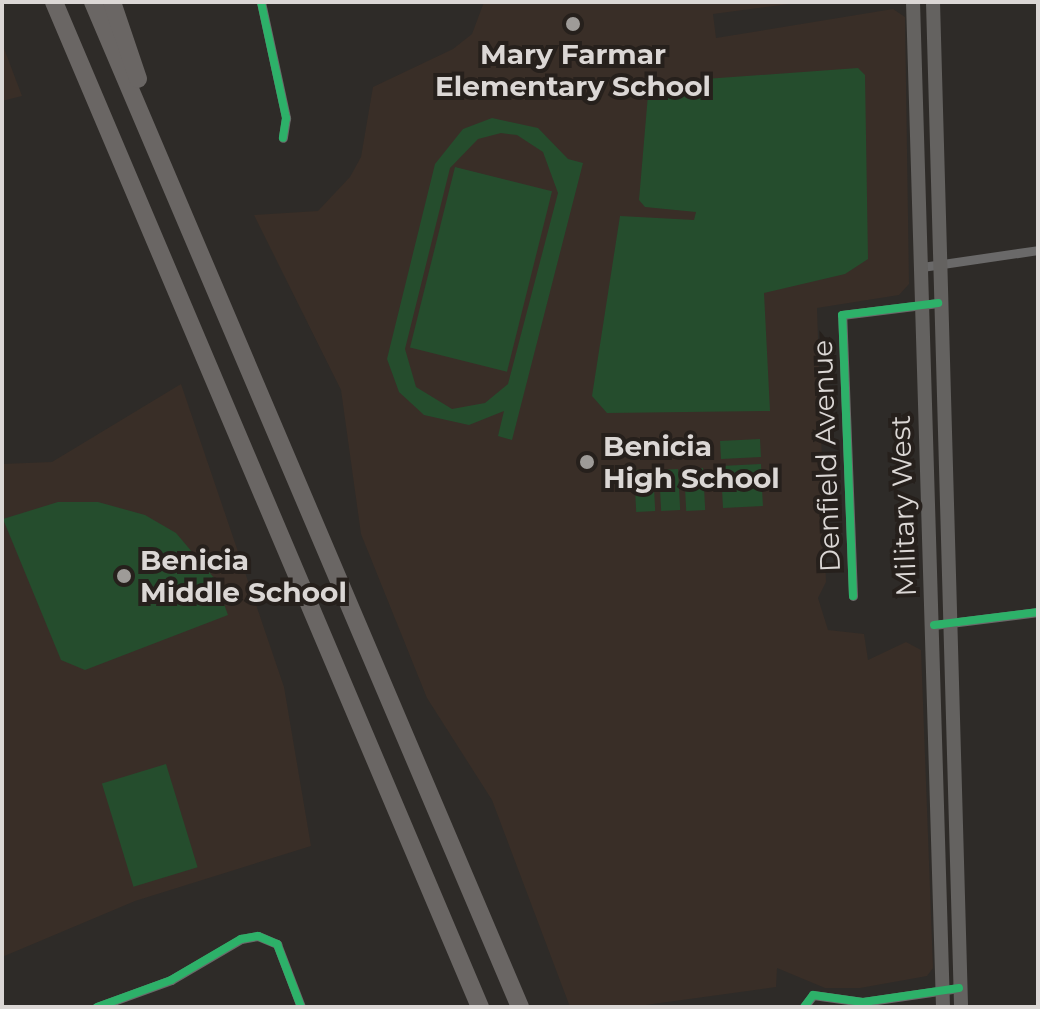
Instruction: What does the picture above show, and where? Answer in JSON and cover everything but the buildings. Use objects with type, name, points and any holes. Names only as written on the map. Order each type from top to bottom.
[{"type":"highway","points":[[54,2],[480,1007]]},
{"type":"highway","points":[[93,2],[520,1007]]},
{"type":"highway","points":[[112,2],[163,166]]},
{"type":"highway","points":[[491,937],[529,1007]]},
{"type":"main road","name":"Military West","points":[[913,2],[922,267],[931,303],[950,623],[961,1007]]},
{"type":"main road","name":"Military West","points":[[933,2],[938,265],[931,303],[934,625],[943,1007]]},
{"type":"street","points":[[261,2],[286,118],[283,138]]},
{"type":"street","points":[[922,267],[1038,250]]},
{"type":"street","name":"Denfield Avenue","points":[[853,596],[842,315],[931,303]]},
{"type":"street","points":[[934,625],[1038,612]]},
{"type":"street","points":[[97,1007],[183,975],[241,939],[258,936],[277,944],[301,1007]]},
{"type":"street","points":[[804,1007],[813,995],[844,1004],[959,988]]},
{"type":"shaded area","name":"Benicia High School","points":[[484,2],[805,2],[713,14],[716,38],[893,9],[905,17],[909,284],[899,295],[817,308],[826,582],[818,598],[828,630],[864,634],[868,660],[906,642],[921,650],[933,968],[927,976],[860,988],[825,988],[777,968],[776,987],[631,1007],[570,1007],[492,800],[427,698],[361,534],[341,390],[254,215],[318,211],[350,177],[361,157],[373,87],[453,49],[472,34]]},
{"type":"shaded area","points":[[2,43],[22,96],[2,101]]},
{"type":"shaded area","name":"Benicia Middle School","points":[[181,384],[284,687],[311,846],[135,901],[2,957],[2,464],[52,462]]},
{"type":"green space","points":[[858,68],[865,75],[868,259],[845,274],[764,293],[770,411],[607,413],[592,396],[620,216],[694,220],[696,212],[645,207],[639,200],[649,83]]},
{"type":"green space","points":[[492,118],[538,128],[568,159],[583,163],[512,440],[498,436],[504,411],[469,425],[424,415],[399,392],[387,359],[435,164],[463,129]],"holes":[[[501,133],[517,135],[543,152],[558,193],[508,384],[485,403],[452,409],[416,387],[405,349],[450,168],[478,139]]]},
{"type":"green space","points":[[455,167],[552,191],[507,372],[410,347]]},
{"type":"green space","points":[[760,439],[761,457],[721,459],[720,441]]},
{"type":"green space","points":[[761,464],[762,482],[722,484],[721,466]]},
{"type":"green space","points":[[703,468],[705,510],[686,511],[684,469]]},
{"type":"green space","points":[[653,469],[655,511],[636,512],[634,470]]},
{"type":"green space","points":[[678,469],[680,510],[661,511],[659,470]]},
{"type":"green space","points":[[762,488],[763,506],[723,508],[722,490]]},
{"type":"green space","points":[[58,502],[98,502],[145,515],[176,533],[215,579],[228,615],[85,670],[61,660],[3,519]]},
{"type":"green space","points":[[166,764],[198,867],[134,887],[102,784]]},
{"type":"cycle path","points":[[261,2],[286,118],[283,138]]},
{"type":"cycle path","points":[[853,596],[842,315],[938,303]]},
{"type":"cycle path","points":[[934,625],[1038,612]]},
{"type":"cycle path","points":[[97,1007],[171,980],[241,939],[258,936],[277,944],[301,1007]]},
{"type":"cycle path","points":[[804,1007],[813,995],[863,1002],[959,988]]},
{"type":"place","name":"Mary Farmar Elementary School","points":[[573,24]]},
{"type":"place","name":"Benicia High School","points":[[587,462]]},
{"type":"place","name":"Benicia Middle School","points":[[124,576]]}]
